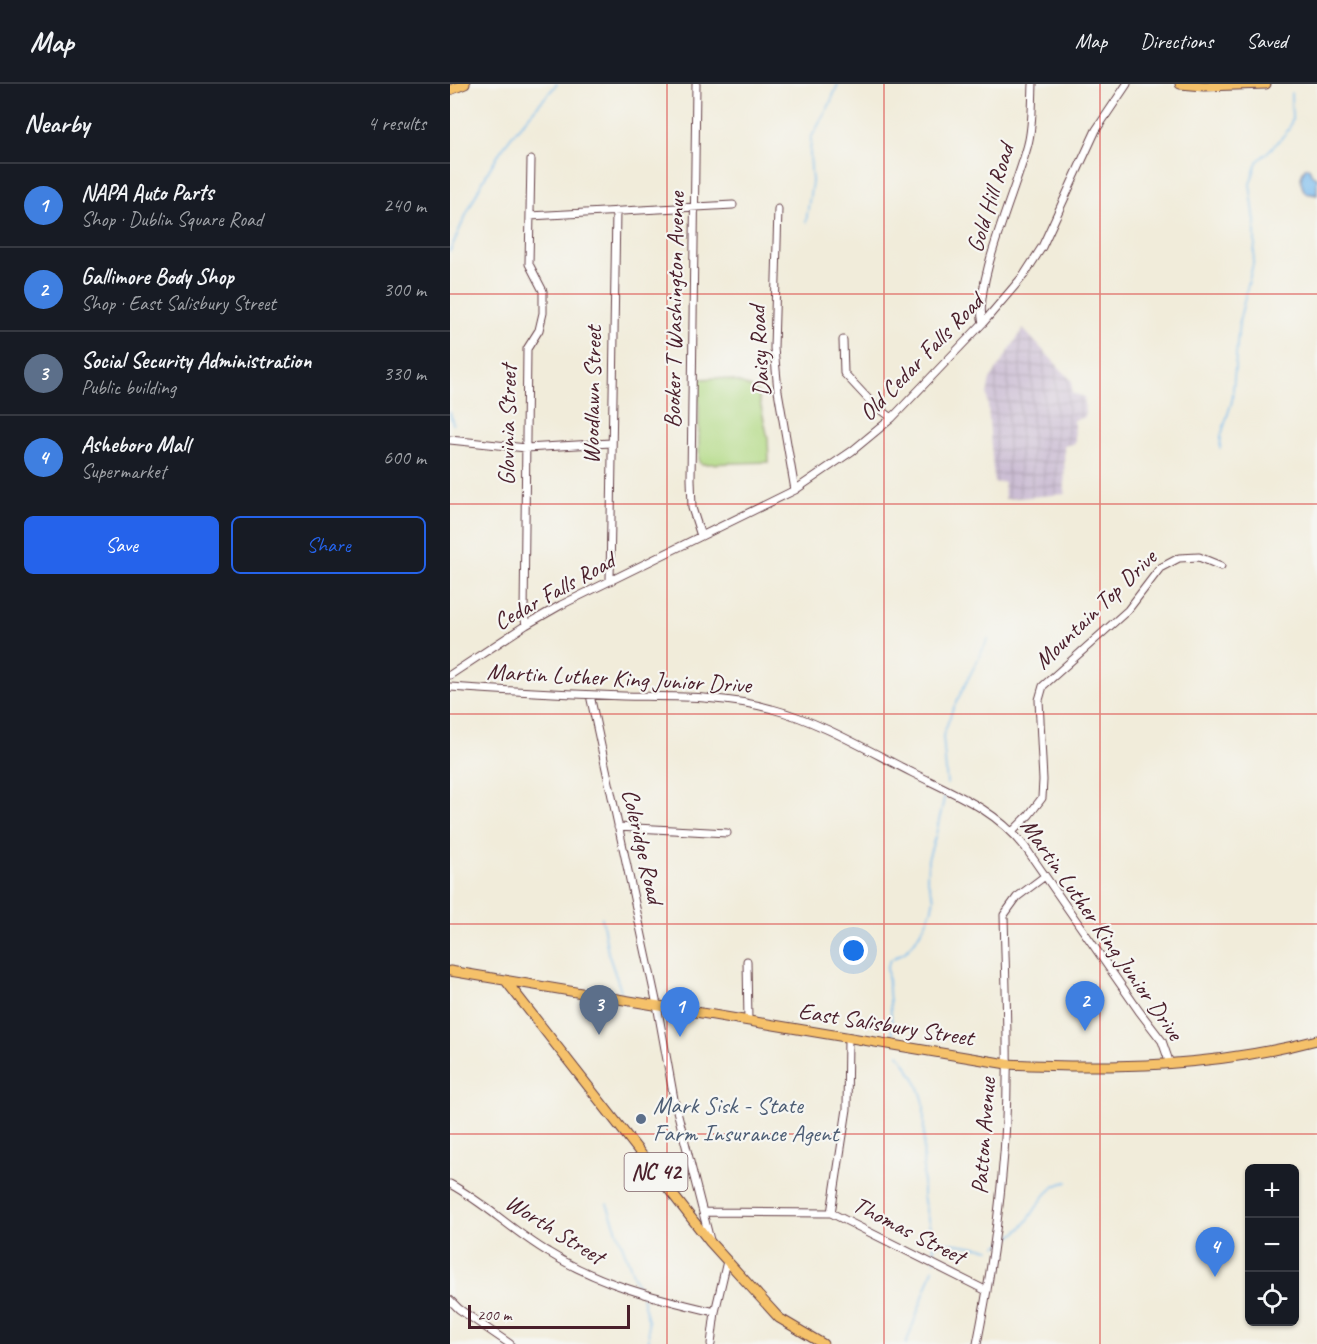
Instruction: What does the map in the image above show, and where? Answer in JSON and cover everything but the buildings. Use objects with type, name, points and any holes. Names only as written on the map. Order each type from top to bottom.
[{"type":"main road","points":[[450,90],[465,84]]},
{"type":"main road","points":[[1180,84],[1204,86],[1266,84]]},
{"type":"main road","name":"East Salisbury Street","points":[[450,971],[1007,1064],[1066,1067],[1170,1064],[1231,1057],[1317,1040]]},
{"type":"main road","name":"NC 42","points":[[506,981],[710,1242],[779,1318],[823,1344]]},
{"type":"street","name":"Booker T Washington Avenue","points":[[696,84],[691,478],[692,508],[701,536]]},
{"type":"street","name":"Gold Hill Road","points":[[983,323],[981,314],[990,265],[1029,142],[1033,84]]},
{"type":"street","name":"Old Cedar Falls Road","points":[[648,562],[795,490],[852,451],[892,418],[983,323],[1024,275],[1042,247],[1096,130],[1127,84]]},
{"type":"street","name":"Glovinia Street","points":[[526,625],[524,614],[527,349],[539,330],[543,314],[543,291],[529,264],[531,160]]},
{"type":"street","points":[[530,216],[733,205]]},
{"type":"street","name":"Daisy Road","points":[[778,209],[774,348],[778,391],[795,490]]},
{"type":"street","name":"Woodlawn Street","points":[[610,580],[616,211]]},
{"type":"street","points":[[843,340],[844,373],[871,402],[892,418]]},
{"type":"street","points":[[450,440],[526,448],[611,443]]},
{"type":"street","name":"Mountain Top Drive","points":[[1012,831],[1029,815],[1042,798],[1039,700],[1043,686],[1128,610],[1161,568],[1179,558],[1199,557],[1221,566]]},
{"type":"street","name":"Cedar Falls Road","points":[[450,675],[526,625],[648,562]]},
{"type":"street","name":"Martin Luther King Junior Drive","points":[[450,687],[752,704],[783,712],[838,736],[968,800],[995,816],[1012,831],[1143,1018],[1162,1041],[1170,1064]]},
{"type":"street","name":"Coleridge Road","points":[[590,695],[657,1005],[674,1099],[710,1242]]},
{"type":"street","points":[[618,826],[727,833]]},
{"type":"street","name":"Patton Avenue","points":[[977,1344],[987,1291],[1002,1175],[1007,1064],[1004,915],[1017,897],[1045,876]]},
{"type":"street","points":[[747,962],[748,1021]]},
{"type":"street","points":[[831,1213],[847,1109],[848,1039]]},
{"type":"street","name":"Worth Street","points":[[450,1184],[547,1252],[595,1278],[649,1296],[715,1312]]},
{"type":"street","points":[[694,1221],[703,1212]]},
{"type":"street","name":"Thomas Street","points":[[703,1212],[831,1213],[987,1291]]},
{"type":"street","points":[[711,1344],[715,1312],[727,1261]]},
{"type":"street","points":[[450,1300],[459,1309],[510,1344]]},
{"type":"shaded area","points":[[1023,329],[1072,381],[1072,393],[1084,397],[1085,417],[1074,420],[1075,443],[1064,446],[1065,494],[1005,499],[1004,482],[994,483],[987,394],[990,380]]},
{"type":"green space","points":[[719,378],[740,383],[758,393],[768,438],[769,462],[702,464],[699,462],[699,379]]},
{"type":"water","points":[[1306,167],[1312,175],[1317,177],[1317,195],[1306,193],[1302,187],[1301,177]]},
{"type":"waterway","points":[[450,251],[479,188],[500,152],[520,125],[557,84]]},
{"type":"waterway","points":[[806,222],[812,182],[811,138],[838,84]]},
{"type":"waterway","points":[[1220,449],[1221,436],[1232,401],[1239,322],[1253,264],[1255,222],[1250,184],[1257,162],[1289,129],[1292,119],[1291,93]]},
{"type":"waterway","points":[[450,412],[453,424]]},
{"type":"waterway","points":[[947,784],[943,736],[952,711],[988,639]]},
{"type":"waterway","points":[[893,1038],[887,968],[890,960],[905,952],[915,941],[932,908],[934,898],[927,879],[928,859],[945,794]]},
{"type":"waterway","points":[[602,918],[608,953],[621,991]]},
{"type":"waterway","points":[[899,1054],[911,1072],[924,1104],[923,1197],[935,1261]]},
{"type":"waterway","points":[[997,1246],[1021,1228],[1047,1193],[1059,1184],[1067,1182]]},
{"type":"waterway","points":[[607,1204],[639,1290]]},
{"type":"waterway","points":[[936,1245],[944,1242],[990,1249]]},
{"type":"waterway","points":[[906,1344],[933,1269]]},
{"type":"waterway","points":[[642,1297],[648,1320],[649,1344]]},
{"type":"place","name":"Gallimore Body Shop","points":[[1085,1031]]},
{"type":"place","name":"Social Security Administration","points":[[599,1035]]},
{"type":"place","name":"NAPA Auto Parts","points":[[680,1037]]},
{"type":"place","name":"Mark Sisk - State Farm Insurance Agent","points":[[641,1119]]},
{"type":"place","name":"Asheboro Mall","points":[[1215,1277]]}]
